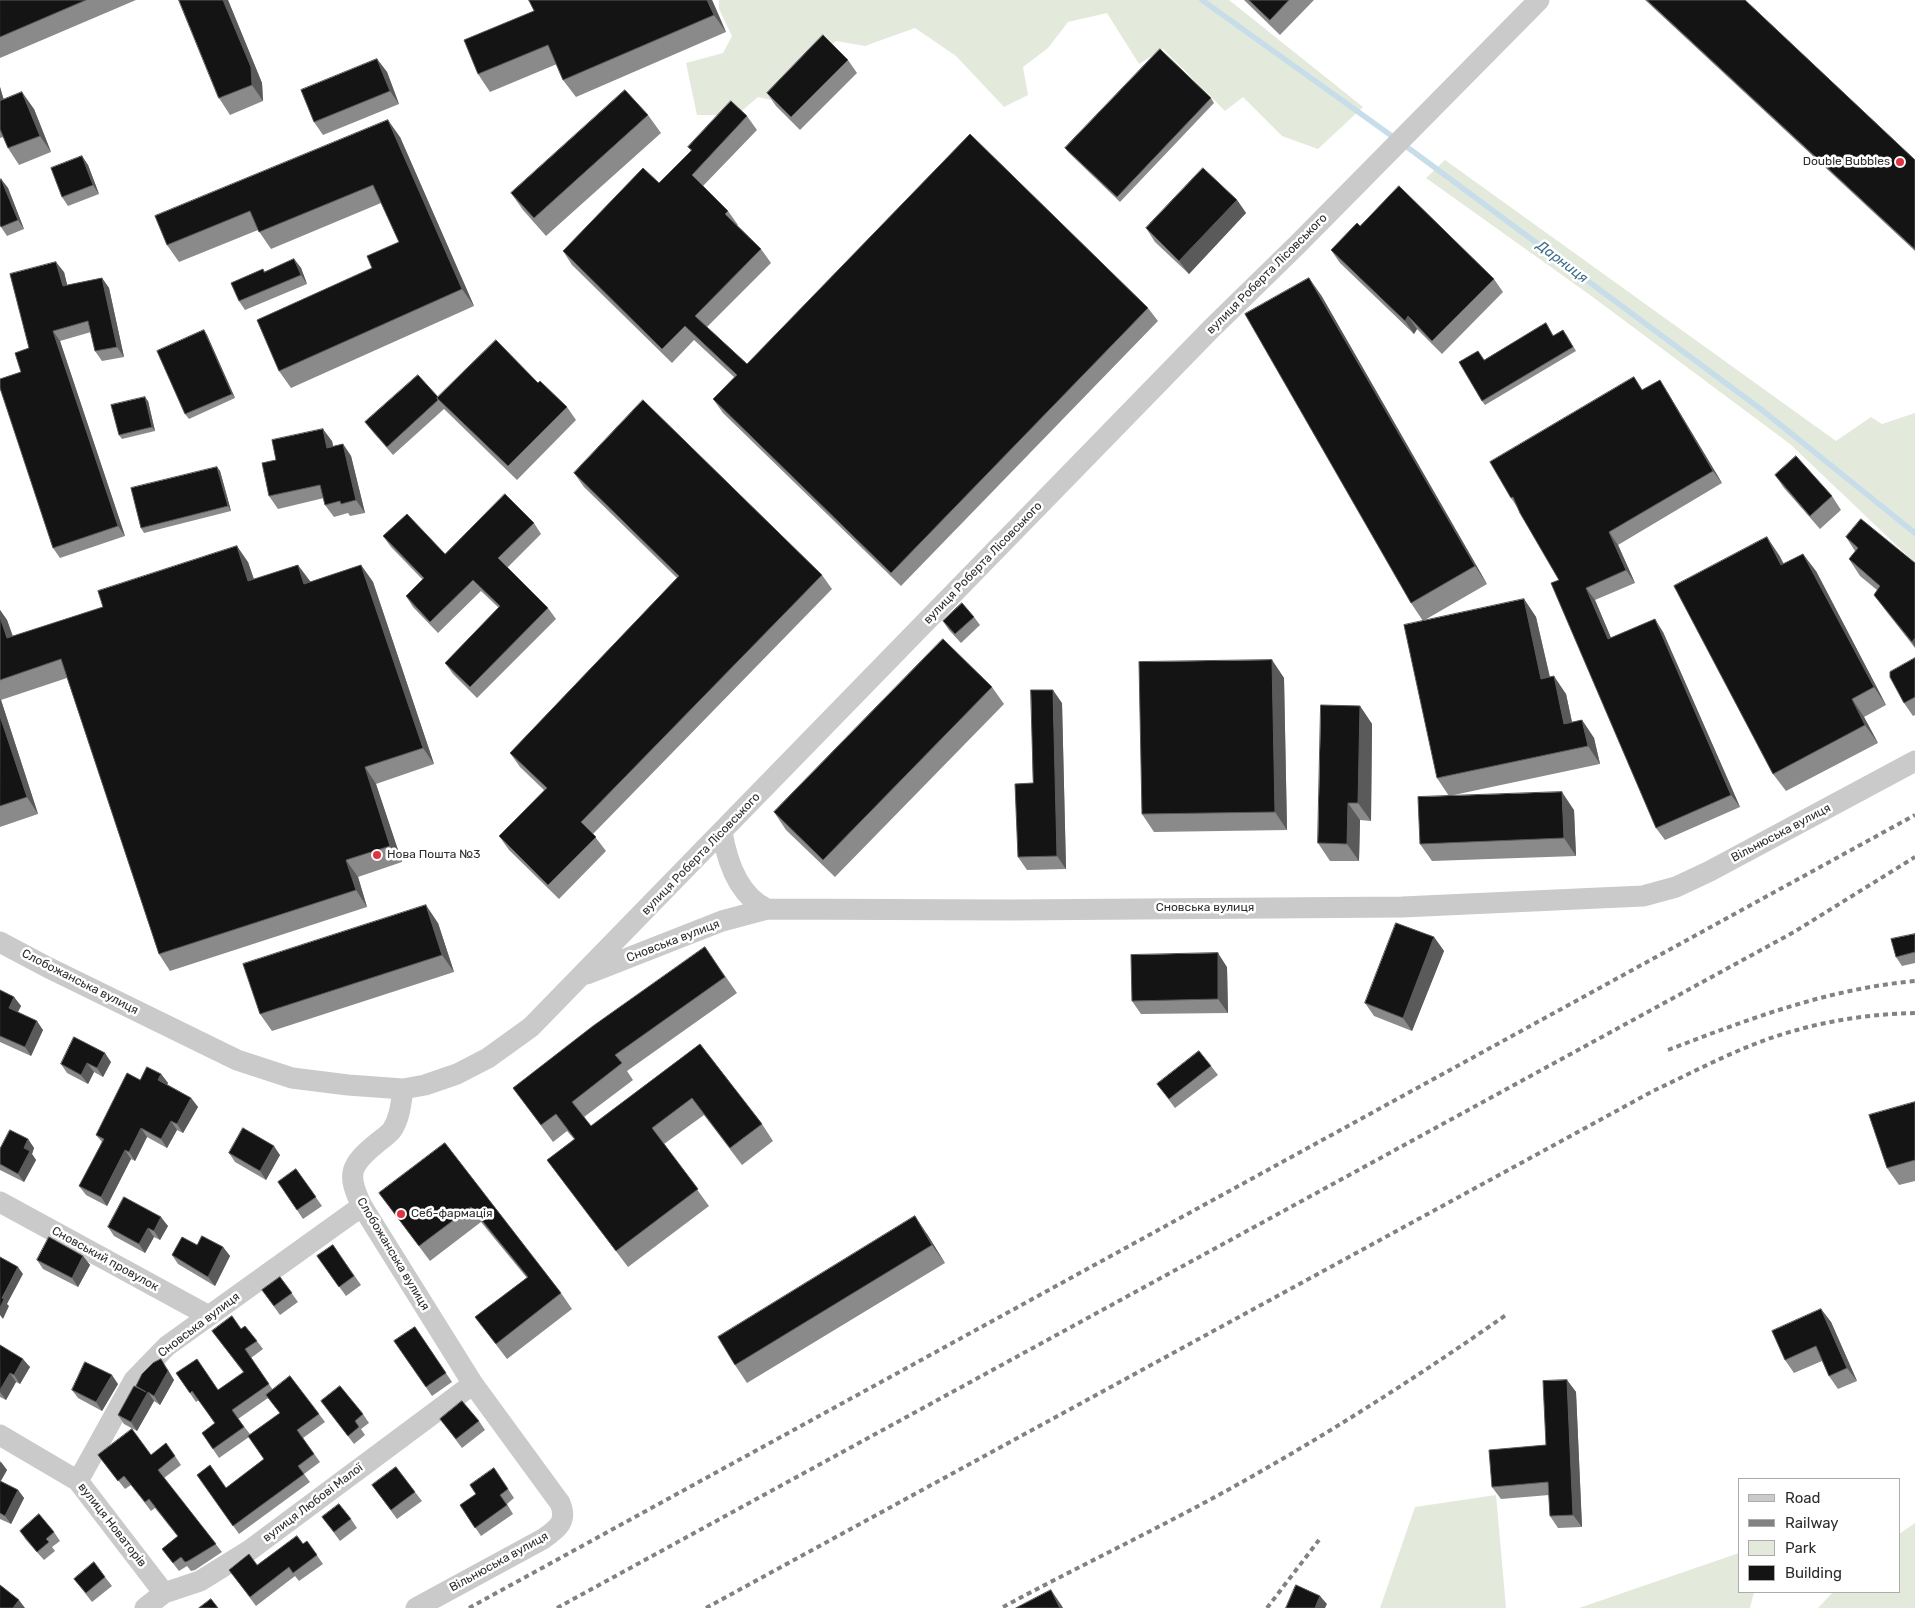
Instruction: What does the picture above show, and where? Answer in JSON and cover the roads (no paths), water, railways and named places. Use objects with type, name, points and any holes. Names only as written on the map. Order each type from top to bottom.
[{"type":"street","name":"вулиця Роберта Лісовського","points":[[403,1089],[425,1085],[457,1074],[488,1058],[531,1027],[1132,410],[1539,0]]},
{"type":"street","name":"Вільнюська вулиця","points":[[1643,896],[1676,887],[1710,871],[1915,761]]},
{"type":"street","points":[[722,832],[728,859],[741,885],[755,904],[767,909]]},
{"type":"street","name":"Сновська вулиця","points":[[580,977],[722,921],[767,909],[1021,910],[1402,907],[1643,896]]},
{"type":"street","name":"Слобожанська вулиця","points":[[0,942],[237,1060],[292,1078],[348,1086],[403,1089],[398,1117],[391,1132],[359,1157],[352,1175],[354,1191],[472,1384],[560,1503]]},
{"type":"street","name":"Сновський провулок","points":[[0,1202],[209,1316]]},
{"type":"street","name":"Сновська вулиця","points":[[78,1481],[134,1380],[167,1346],[362,1206]]},
{"type":"street","name":"вулиця Любові Малої","points":[[145,1608],[164,1593],[200,1582],[250,1550],[472,1384]]},
{"type":"street","name":"вулиця Новаторів","points":[[0,1435],[78,1481],[164,1593]]},
{"type":"street","name":"Вільнюська вулиця","points":[[416,1608],[543,1539],[558,1528],[563,1516],[560,1503]]},
{"type":"waterway","name":"Дарниця","points":[[1202,0],[1396,139]]},
{"type":"waterway","name":"Дарниця","points":[[1403,144],[1762,410],[1915,533]]},
{"type":"railway","points":[[469,1608],[1915,815]]},
{"type":"railway","points":[[557,1608],[1794,932],[1915,857]]},
{"type":"railway","points":[[1668,1050],[1728,1027],[1820,998],[1882,985],[1915,981]]},
{"type":"railway","points":[[706,1608],[1653,1091],[1724,1057],[1778,1035],[1841,1020],[1915,1013]]},
{"type":"railway","points":[[1003,1607],[1190,1511],[1284,1458],[1444,1358],[1506,1315]]},
{"type":"railway","points":[[1267,1608],[1319,1540]]},
{"type":"place","name":"Double Bubbles","points":[[1900,162]]},
{"type":"place","name":"Нова Пошта №3","points":[[377,855]]},
{"type":"place","name":"Себ-фармація","points":[[401,1214]]}]
